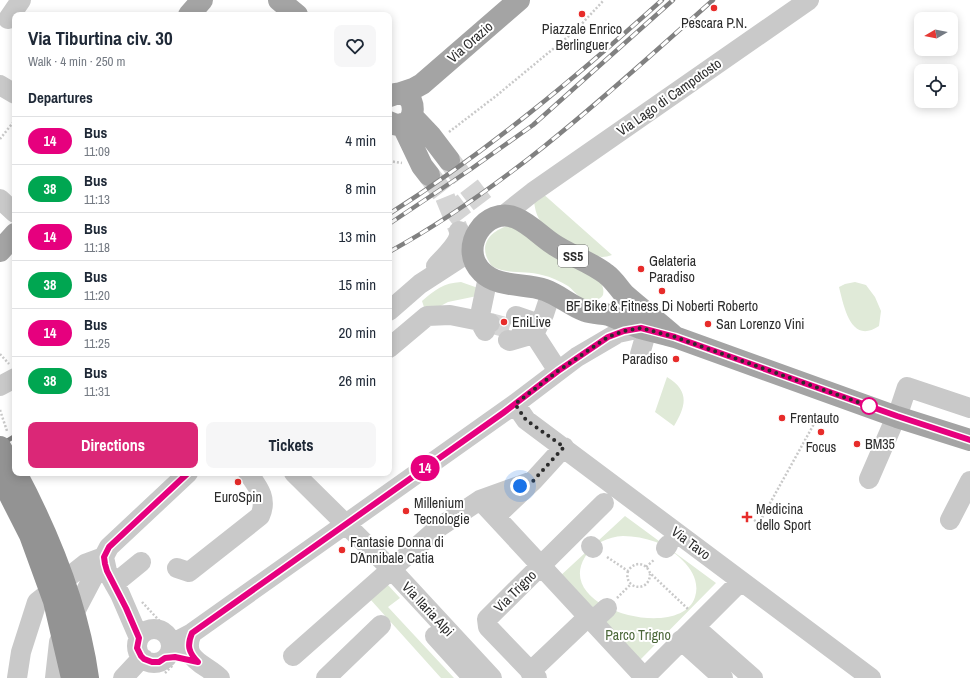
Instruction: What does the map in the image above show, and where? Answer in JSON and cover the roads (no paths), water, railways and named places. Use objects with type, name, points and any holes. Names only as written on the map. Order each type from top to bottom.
[{"type":"highway","points":[[0,447],[12,467]]},
{"type":"highway","points":[[0,476],[27,528],[38,555],[54,601],[72,678]]},
{"type":"highway","points":[[17,476],[42,526],[62,578],[78,633],[88,678]]},
{"type":"main road","points":[[192,12],[202,0]]},
{"type":"main road","points":[[279,0],[293,12]]},
{"type":"main road","name":"Via Orazio","points":[[397,111],[414,89],[422,84],[519,0]]},
{"type":"main road","points":[[397,111],[430,134],[449,160]]},
{"type":"main road","points":[[397,111],[422,166],[429,175]]},
{"type":"main road","points":[[488,277],[478,268],[474,260],[468,236],[491,220],[496,214]]},
{"type":"main road","name":"SS5","points":[[496,214],[516,218],[568,254],[606,273],[623,293],[675,337]]},
{"type":"main road","points":[[0,251],[12,237]]},
{"type":"main road","name":"SS5","points":[[488,277],[504,282],[532,286],[551,293],[591,313],[607,315],[644,329],[675,337],[896,416],[970,440]]},
{"type":"main road","points":[[607,315],[613,298],[611,280]]},
{"type":"street","points":[[13,12],[21,0]]},
{"type":"street","name":"Via Lago di Campotosto","points":[[496,214],[530,194],[809,0]]},
{"type":"street","points":[[0,85],[12,92]]},
{"type":"street","points":[[530,194],[528,211],[536,231]]},
{"type":"street","points":[[0,200],[12,210]]},
{"type":"street","points":[[392,308],[414,289],[460,258],[468,236]]},
{"type":"street","points":[[392,345],[427,316],[450,315],[486,318],[488,277]]},
{"type":"street","points":[[414,289],[427,316]]},
{"type":"street","points":[[512,328],[510,341],[536,329],[544,314],[551,293]]},
{"type":"street","points":[[578,357],[600,330],[607,315]]},
{"type":"street","points":[[536,329],[558,371]]},
{"type":"street","points":[[160,661],[192,633],[515,404],[578,357],[618,333],[644,329],[640,354]]},
{"type":"street","points":[[0,386],[12,380]]},
{"type":"street","points":[[868,479],[892,426],[907,387],[970,408]]},
{"type":"street","name":"Via Tavo","points":[[515,404],[526,420],[871,678]]},
{"type":"street","points":[[496,516],[533,481],[564,447]]},
{"type":"street","points":[[55,678],[59,642],[109,547],[185,476]]},
{"type":"street","points":[[177,568],[189,572],[260,516],[262,503],[261,493],[260,489],[250,476]]},
{"type":"street","name":"Via Ilaria Alpi","points":[[297,476],[392,570],[492,678]]},
{"type":"street","points":[[293,656],[438,528],[480,500],[533,481]]},
{"type":"street","points":[[950,520],[970,481]]},
{"type":"street","name":"Via Trigno","points":[[480,500],[541,565],[597,614],[644,678]]},
{"type":"street","points":[[541,565],[604,503]]},
{"type":"street","points":[[104,557],[107,571],[127,574],[126,608],[139,638]]},
{"type":"street","points":[[16,678],[21,652],[37,602],[85,564],[104,557]]},
{"type":"street","name":"Via Trigno","points":[[541,565],[487,619],[488,627],[534,675],[597,614]]},
{"type":"street","points":[[644,678],[681,640],[692,616],[740,581]]},
{"type":"street","points":[[418,598],[412,603],[412,610],[473,678]]},
{"type":"street","points":[[692,616],[753,678]]},
{"type":"street","points":[[326,678],[381,625]]},
{"type":"street","points":[[155,629],[166,634],[160,661],[141,656],[137,648],[139,638],[144,632],[155,629]]},
{"type":"street","points":[[192,633],[188,646],[195,658],[220,678]]},
{"type":"street","points":[[681,640],[723,678]]},
{"type":"street","points":[[123,678],[138,663],[160,661],[175,657],[195,658]]},
{"type":"tunnel","points":[[449,160],[488,211]]},
{"type":"tunnel","points":[[429,175],[467,225]]},
{"type":"tunnel","points":[[445,197],[459,231]]},
{"type":"tunnel","points":[[490,323],[512,329]]},
{"type":"railway","points":[[392,212],[461,165],[530,113],[662,0]]},
{"type":"railway","points":[[392,222],[533,125],[673,0]]},
{"type":"railway","points":[[392,250],[476,198],[517,167],[597,102],[713,0]]},
{"type":"railway","points":[[0,445],[12,438]]},
{"type":"railway","points":[[0,455],[12,449]]},
{"type":"place","name":"Pescara P.N.","points":[[714,8]]},
{"type":"place","name":"Piazzale Enrico Berlinguer","points":[[582,14]]},
{"type":"place","name":"Gelateria Paradiso","points":[[641,269]]},
{"type":"place","name":"BF Bike & Fitness Di Noberti Roberto","points":[[662,291]]},
{"type":"place","name":"EniLive","points":[[504,322]]},
{"type":"place","name":"San Lorenzo Vini","points":[[708,324]]},
{"type":"place","name":"Paradiso","points":[[676,359]]},
{"type":"place","name":"Frentauto","points":[[782,418]]},
{"type":"place","name":"Focus","points":[[821,432]]},
{"type":"place","name":"BM35","points":[[857,444]]},
{"type":"place","name":"EuroSpin","points":[[238,482]]},
{"type":"place","name":"Millenium Tecnologie","points":[[406,511]]},
{"type":"place","name":"Medicina dello Sport","points":[[747,517]]},
{"type":"place","name":"Fantasie Donna di D´Annibale Catia","points":[[342,550]]},
{"type":"park label","name":"Parco Trigno","points":[[638,635]]}]
